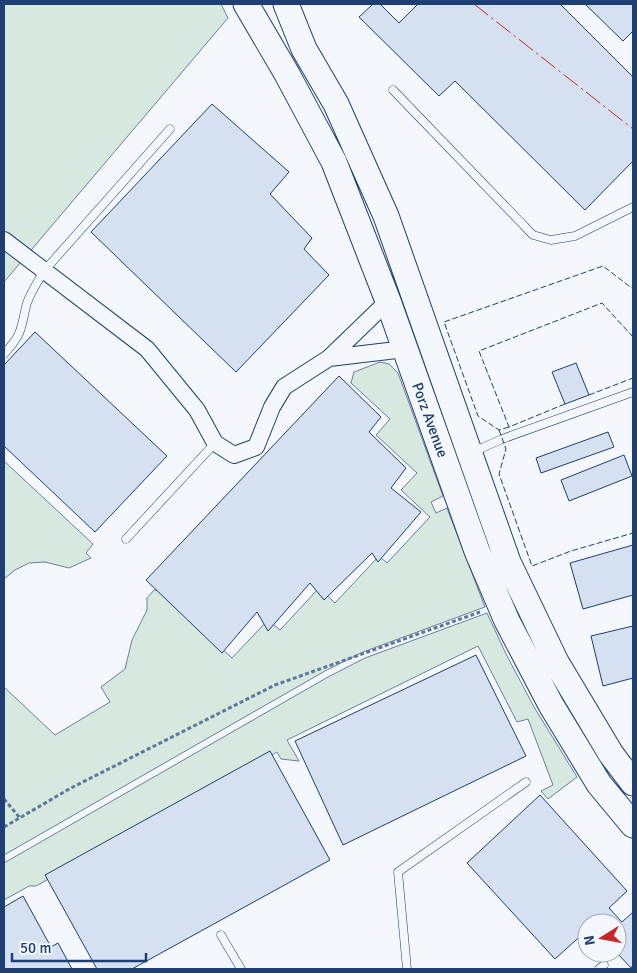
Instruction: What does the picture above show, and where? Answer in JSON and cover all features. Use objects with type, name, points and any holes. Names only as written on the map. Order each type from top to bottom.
[{"type":"main road","name":"Porz Avenue","points":[[246,4],[287,74],[334,162],[388,301],[477,551],[507,622],[551,705],[599,784],[633,825]]},
{"type":"main road","name":"Porz Avenue","points":[[286,4],[304,49],[336,104],[386,216],[508,562],[556,662],[611,754],[633,783]]},
{"type":"street","points":[[4,240],[147,349],[197,410],[215,443],[234,455],[256,447],[272,407],[284,387],[329,358],[388,301]]},
{"type":"street","points":[[329,358],[405,349]]},
{"type":"lane","points":[[394,90],[533,235],[551,240],[575,236],[633,207]]},
{"type":"lane","points":[[4,354],[22,330],[27,304],[44,271],[170,129]]},
{"type":"lane","points":[[471,453],[502,439],[633,392]]},
{"type":"lane","points":[[126,539],[215,443]]},
{"type":"lane","points":[[407,969],[398,872],[526,782]]},
{"type":"lane","points":[[221,935],[241,969]]},
{"type":"path","points":[[4,827],[71,788],[275,685],[486,610]]},
{"type":"path","points":[[4,799],[20,818]]},
{"type":"shaded area","points":[[4,4],[221,4],[228,18],[4,282]]},
{"type":"shaded area","points":[[380,362],[389,364],[398,373],[443,496],[431,502],[436,513],[447,508],[485,607],[363,652],[325,671],[4,855],[4,687],[55,735],[110,702],[101,687],[125,669],[132,640],[147,610],[147,598],[155,589],[156,591],[158,589],[232,658],[268,620],[280,630],[319,588],[335,603],[379,556],[387,563],[430,517],[401,490],[417,473],[376,435],[390,419],[351,383],[354,372]]},
{"type":"shaded area","points":[[4,461],[93,544],[86,553],[91,558],[69,568],[45,562],[29,563],[15,570],[4,579]]},
{"type":"shaded area","points":[[487,613],[534,707],[577,777],[548,799],[541,791],[553,785],[528,719],[517,722],[478,646],[287,740],[299,761],[281,759],[277,752],[36,886],[29,886],[4,900],[4,863],[328,677],[365,658]]},
{"type":"building","points":[[373,4],[380,4],[399,23],[418,4],[560,4],[633,77],[633,161],[585,210],[455,81],[439,96],[359,17]]},
{"type":"building","points":[[585,4],[633,4],[633,31],[623,41]]},
{"type":"building","points":[[212,104],[289,172],[270,194],[312,238],[304,249],[329,275],[236,372],[91,232]]},
{"type":"building","points":[[35,332],[167,456],[95,532],[4,446],[4,365]]},
{"type":"building","points":[[576,363],[589,395],[565,404],[552,372]]},
{"type":"building","points":[[339,376],[381,417],[369,432],[406,468],[391,488],[421,512],[378,562],[372,553],[324,600],[310,583],[268,631],[257,612],[222,653],[146,580]]},
{"type":"building","points":[[608,432],[614,447],[541,473],[536,458]]},
{"type":"building","points":[[624,455],[632,476],[569,501],[561,480]]},
{"type":"building","points":[[633,545],[633,595],[583,609],[570,563]]},
{"type":"building","points":[[633,626],[633,678],[603,686],[591,636]]},
{"type":"building","points":[[476,655],[526,756],[343,845],[295,741]]},
{"type":"building","points":[[270,751],[330,860],[132,969],[97,969],[45,875]]},
{"type":"building","points":[[540,795],[627,891],[609,908],[614,913],[577,913],[577,939],[555,959],[467,863]]},
{"type":"building","points":[[23,896],[51,947],[58,943],[72,969],[4,969],[4,907]]},
{"type":"building","points":[[633,912],[633,965],[631,968],[626,963],[627,917]]},
{"type":"fence","points":[[509,427],[499,430],[478,416],[444,322],[603,266],[633,289]]},
{"type":"fence","points":[[565,404],[509,427],[479,351],[602,303],[633,337]]},
{"type":"fence","points":[[589,395],[633,378]]},
{"type":"fence","points":[[499,430],[506,449],[499,474],[532,566],[571,551],[633,533]]},
{"type":"power","points":[[474,4],[633,129]]}]
